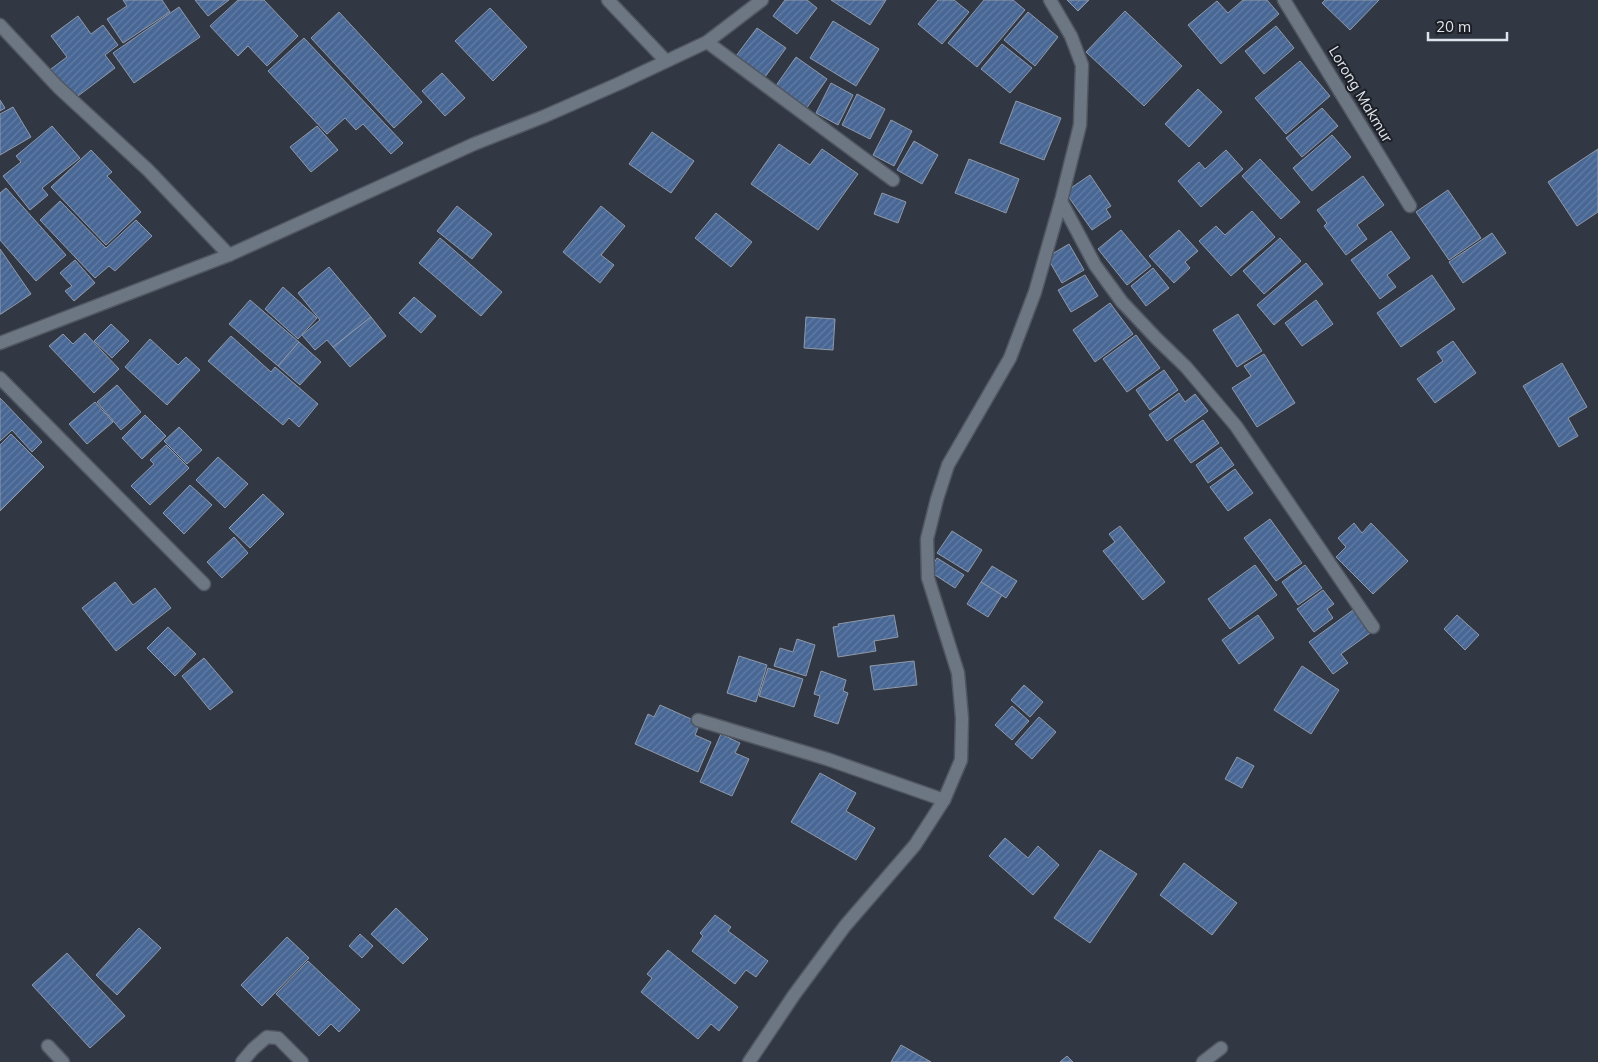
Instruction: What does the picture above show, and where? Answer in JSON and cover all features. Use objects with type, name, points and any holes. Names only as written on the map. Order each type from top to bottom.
[{"type":"street","points":[[608,0],[666,61]]},
{"type":"street","points":[[0,343],[228,255],[431,163],[553,112],[707,42],[762,0]]},
{"type":"street","points":[[749,1062],[794,995],[845,926],[915,845],[944,800],[961,760],[962,718],[958,673],[928,578],[927,539],[948,465],[1010,358],[1035,292],[1080,125],[1082,65],[1072,36],[1050,0]]},
{"type":"street","name":"Lorong Makmur","points":[[1284,0],[1410,206]]},
{"type":"street","points":[[0,25],[58,87],[148,170],[228,255]]},
{"type":"street","points":[[707,42],[893,180]]},
{"type":"street","points":[[1061,201],[1095,265],[1122,302],[1186,367],[1236,426],[1373,628]]},
{"type":"street","points":[[0,378],[204,584]]},
{"type":"street","points":[[698,720],[827,759],[944,800]]},
{"type":"street","points":[[242,1062],[267,1037],[278,1038],[302,1062]]},
{"type":"street","points":[[48,1046],[63,1062]]},
{"type":"street","points":[[1203,1062],[1221,1048]]},
{"type":"building","points":[[123,0],[162,0],[170,12],[123,43],[107,19],[127,6]]},
{"type":"building","points":[[195,0],[229,0],[208,16]]},
{"type":"building","points":[[238,0],[264,0],[298,36],[267,66],[248,46],[238,56],[210,26]]},
{"type":"building","points":[[785,0],[807,0],[817,8],[797,34],[773,16]]},
{"type":"building","points":[[831,0],[886,0],[870,25]]},
{"type":"building","points":[[938,0],[954,0],[969,12],[942,44],[918,24]]},
{"type":"building","points":[[984,0],[1013,0],[1025,10],[977,67],[948,43]]},
{"type":"building","points":[[1067,0],[1089,0],[1078,11]]},
{"type":"building","points":[[1243,0],[1267,0],[1279,14],[1221,64],[1188,25],[1217,1],[1228,13]]},
{"type":"building","points":[[1325,0],[1379,0],[1350,30],[1322,3]]},
{"type":"building","points":[[179,7],[200,37],[134,83],[113,53]]},
{"type":"building","points":[[490,8],[527,47],[493,81],[455,41]]},
{"type":"building","points":[[1125,11],[1182,66],[1144,106],[1086,52]]},
{"type":"building","points":[[339,12],[422,102],[394,128],[311,38]]},
{"type":"building","points":[[1028,12],[1058,37],[1035,66],[1004,40]]},
{"type":"building","points":[[78,16],[91,34],[103,25],[118,45],[105,55],[115,68],[74,99],[51,69],[67,57],[51,36]]},
{"type":"building","points":[[833,21],[879,49],[856,86],[810,58]]},
{"type":"building","points":[[1276,26],[1294,48],[1264,74],[1245,51]]},
{"type":"building","points":[[757,28],[786,48],[765,77],[736,56]]},
{"type":"building","points":[[304,38],[403,143],[391,154],[363,124],[356,130],[345,118],[327,134],[268,71]]},
{"type":"building","points":[[1002,44],[1032,68],[1010,93],[981,69]]},
{"type":"building","points":[[796,57],[827,79],[806,109],[775,87]]},
{"type":"building","points":[[1300,61],[1330,96],[1286,134],[1255,98]]},
{"type":"building","points":[[442,73],[465,98],[445,116],[422,91]]},
{"type":"building","points":[[831,83],[853,95],[838,125],[816,113]]},
{"type":"building","points":[[1198,89],[1222,112],[1189,147],[1165,124]]},
{"type":"building","points":[[857,94],[885,109],[870,139],[842,125]]},
{"type":"building","points":[[0,100],[5,108],[0,111]]},
{"type":"building","points":[[1016,101],[1061,118],[1044,160],[1000,143]]},
{"type":"building","points":[[13,107],[31,137],[0,155],[0,114]]},
{"type":"building","points":[[1322,108],[1338,126],[1302,157],[1286,138]]},
{"type":"building","points":[[891,120],[912,131],[894,166],[873,155]]},
{"type":"building","points":[[52,126],[80,158],[42,188],[48,195],[30,210],[3,176],[21,162],[16,156]]},
{"type":"building","points":[[317,126],[338,150],[311,172],[290,147]]},
{"type":"building","points":[[652,132],[694,161],[671,193],[629,164]]},
{"type":"building","points":[[1332,135],[1351,157],[1312,191],[1293,168]]},
{"type":"building","points":[[914,141],[938,155],[922,184],[897,170]]},
{"type":"building","points":[[779,144],[810,165],[822,149],[858,174],[818,230],[751,184]]},
{"type":"building","points":[[1598,149],[1598,212],[1577,226],[1548,182]]},
{"type":"building","points":[[91,150],[112,172],[107,176],[141,212],[106,245],[51,187]]},
{"type":"building","points":[[1226,150],[1243,169],[1201,207],[1178,181],[1199,162],[1205,169]]},
{"type":"building","points":[[969,159],[1019,179],[1006,213],[955,193]]},
{"type":"building","points":[[1260,159],[1300,202],[1281,219],[1242,176]]},
{"type":"building","points":[[1090,175],[1111,206],[1106,209],[1111,217],[1092,230],[1065,192]]},
{"type":"building","points":[[1363,176],[1384,205],[1357,225],[1367,239],[1346,255],[1324,226],[1327,223],[1317,210]]},
{"type":"building","points":[[6,188],[66,255],[36,281],[0,240],[0,193]]},
{"type":"building","points":[[1448,190],[1481,238],[1449,260],[1416,212]]},
{"type":"building","points":[[882,193],[906,202],[898,223],[874,214]]},
{"type":"building","points":[[60,201],[106,248],[136,220],[152,236],[115,271],[109,266],[95,278],[40,220]]},
{"type":"building","points":[[457,206],[492,234],[472,259],[437,231]]},
{"type":"building","points":[[601,206],[625,226],[601,255],[614,265],[600,283],[563,252]]},
{"type":"building","points":[[1252,211],[1275,237],[1231,276],[1199,241],[1216,226],[1225,235]]},
{"type":"building","points":[[716,213],[752,242],[731,267],[695,238]]},
{"type":"building","points":[[1121,230],[1151,266],[1127,285],[1098,249]]},
{"type":"building","points":[[1179,230],[1198,251],[1185,262],[1190,268],[1174,283],[1149,256]]},
{"type":"building","points":[[1391,231],[1410,258],[1387,275],[1396,287],[1380,299],[1351,260]]},
{"type":"building","points":[[1492,233],[1506,253],[1463,283],[1449,262]]},
{"type":"building","points":[[440,238],[502,292],[481,316],[419,263]]},
{"type":"building","points":[[1280,238],[1301,261],[1264,294],[1243,271]]},
{"type":"building","points":[[1069,244],[1084,270],[1062,283],[1047,257]]},
{"type":"building","points":[[0,249],[31,294],[1,314],[0,314]]},
{"type":"building","points":[[75,260],[95,283],[74,301],[65,291],[72,286],[60,273]]},
{"type":"building","points":[[1306,263],[1323,284],[1274,325],[1257,305]]},
{"type":"building","points":[[329,267],[371,317],[333,347],[327,340],[315,350],[302,335],[320,320],[298,293]]},
{"type":"building","points":[[1153,268],[1169,288],[1146,306],[1131,286]]},
{"type":"building","points":[[1085,275],[1098,296],[1071,312],[1058,290]]},
{"type":"building","points":[[1432,275],[1455,309],[1401,347],[1377,313]]},
{"type":"building","points":[[283,287],[317,318],[298,339],[265,309]]},
{"type":"building","points":[[414,297],[436,316],[421,333],[399,313]]},
{"type":"building","points":[[250,300],[299,342],[278,366],[229,324]]},
{"type":"building","points":[[1316,300],[1333,324],[1302,346],[1285,323]]},
{"type":"building","points":[[1110,303],[1133,334],[1095,362],[1073,330]]},
{"type":"building","points":[[1238,314],[1262,351],[1237,367],[1213,330]]},
{"type":"building","points":[[371,317],[386,336],[350,367],[333,347]]},
{"type":"building","points":[[806,317],[835,319],[833,350],[804,348]]},
{"type":"building","points":[[111,324],[129,341],[112,358],[94,341]]},
{"type":"building","points":[[85,333],[119,369],[94,393],[49,346],[63,334],[73,344]]},
{"type":"building","points":[[1136,335],[1160,368],[1127,392],[1103,359]]},
{"type":"building","points":[[231,336],[271,372],[275,367],[318,404],[299,427],[289,418],[283,425],[208,361]]},
{"type":"building","points":[[150,339],[178,365],[186,357],[200,370],[167,405],[125,367]]},
{"type":"building","points":[[1453,341],[1476,373],[1435,403],[1417,379],[1443,361],[1437,352]]},
{"type":"building","points":[[299,342],[321,362],[300,385],[278,366]]},
{"type":"building","points":[[1264,354],[1295,403],[1257,427],[1232,388],[1251,376],[1244,366]]},
{"type":"building","points":[[1562,363],[1587,407],[1568,418],[1578,436],[1559,447],[1523,386]]},
{"type":"building","points":[[1164,370],[1178,390],[1150,410],[1136,390]]},
{"type":"building","points":[[117,385],[141,412],[121,430],[97,402]]},
{"type":"building","points":[[1179,393],[1185,402],[1195,394],[1208,411],[1167,441],[1149,415]]},
{"type":"building","points":[[0,398],[42,442],[32,452],[12,430],[0,441]]},
{"type":"building","points":[[95,402],[113,422],[87,444],[69,424]]},
{"type":"building","points":[[145,415],[166,436],[142,459],[122,438]]},
{"type":"building","points":[[1203,420],[1219,443],[1191,463],[1174,440]]},
{"type":"building","points":[[179,427],[202,450],[187,464],[164,441]]},
{"type":"building","points":[[11,434],[44,467],[0,511],[0,445]]},
{"type":"building","points":[[166,445],[189,468],[150,505],[131,486],[154,464],[150,460]]},
{"type":"building","points":[[1221,447],[1234,465],[1208,483],[1196,465]]},
{"type":"building","points":[[218,457],[248,484],[225,508],[196,480]]},
{"type":"building","points":[[1235,469],[1253,493],[1228,511],[1210,487]]},
{"type":"building","points":[[190,485],[212,505],[184,534],[163,513]]},
{"type":"building","points":[[263,494],[284,514],[250,548],[229,528]]},
{"type":"building","points":[[1270,519],[1302,563],[1276,581],[1244,538]]},
{"type":"building","points":[[1354,523],[1362,533],[1371,523],[1408,561],[1373,594],[1336,557],[1346,547],[1338,538]]},
{"type":"building","points":[[1120,526],[1165,582],[1143,600],[1103,551],[1115,542],[1109,534]]},
{"type":"building","points":[[952,531],[982,550],[968,572],[937,553]]},
{"type":"building","points":[[234,537],[248,553],[222,578],[207,562]]},
{"type":"building","points":[[937,558],[964,575],[955,588],[929,571]]},
{"type":"building","points":[[1255,565],[1277,595],[1230,629],[1208,599]]},
{"type":"building","points":[[1305,565],[1322,588],[1298,605],[1282,582]]},
{"type":"building","points":[[992,566],[1017,581],[1006,598],[981,582]]},
{"type":"building","points":[[115,582],[133,605],[155,588],[171,608],[116,651],[82,608]]},
{"type":"building","points":[[981,582],[1002,595],[988,617],[967,604]]},
{"type":"building","points":[[1323,590],[1334,604],[1327,609],[1333,618],[1314,632],[1297,609]]},
{"type":"building","points":[[1353,610],[1370,633],[1341,654],[1348,663],[1333,674],[1309,642]]},
{"type":"building","points":[[894,615],[898,637],[874,641],[876,651],[838,657],[833,627],[839,626],[838,624]]},
{"type":"building","points":[[1258,615],[1274,638],[1239,664],[1222,640]]},
{"type":"building","points":[[1457,615],[1479,635],[1465,650],[1444,629]]},
{"type":"building","points":[[168,627],[196,654],[175,676],[147,648]]},
{"type":"building","points":[[797,639],[815,645],[806,676],[774,666],[780,648],[793,652]]},
{"type":"building","points":[[739,656],[767,665],[756,702],[727,693]]},
{"type":"building","points":[[204,658],[233,692],[210,710],[182,676]]},
{"type":"building","points":[[914,661],[917,685],[874,690],[870,666]]},
{"type":"building","points":[[1302,666],[1339,690],[1311,734],[1274,710]]},
{"type":"building","points":[[768,668],[803,679],[794,707],[759,696]]},
{"type":"building","points":[[821,671],[846,680],[843,691],[848,693],[838,724],[814,716],[820,696],[814,694]]},
{"type":"building","points":[[1024,685],[1043,702],[1030,717],[1011,700]]},
{"type":"building","points":[[660,705],[700,723],[695,735],[711,742],[698,772],[635,744],[648,714],[654,717]]},
{"type":"building","points":[[1012,706],[1029,721],[1012,740],[995,725]]},
{"type":"building","points":[[1039,717],[1056,732],[1032,759],[1015,744]]},
{"type":"building","points":[[721,734],[740,743],[735,753],[749,759],[732,796],[700,782]]},
{"type":"building","points":[[1237,757],[1254,766],[1242,788],[1225,779]]},
{"type":"building","points":[[820,773],[856,793],[846,811],[875,828],[856,860],[791,822]]},
{"type":"building","points":[[1005,838],[1028,858],[1038,846],[1059,865],[1033,895],[989,856]]},
{"type":"building","points":[[1100,850],[1137,874],[1090,943],[1054,918]]},
{"type":"building","points":[[1184,863],[1237,903],[1212,935],[1160,895]]},
{"type":"building","points":[[396,908],[428,939],[403,964],[371,934]]},
{"type":"building","points":[[715,915],[731,927],[728,931],[768,961],[756,977],[746,970],[735,984],[692,951],[703,936],[700,933]]},
{"type":"building","points":[[139,928],[161,948],[117,995],[96,975]]},
{"type":"building","points":[[360,934],[373,946],[362,958],[349,946]]},
{"type":"building","points":[[287,937],[309,958],[262,1006],[241,985]]},
{"type":"building","points":[[668,950],[738,1007],[719,1031],[711,1024],[698,1039],[641,992],[652,978],[647,974]]},
{"type":"building","points":[[67,953],[125,1016],[90,1048],[32,985]]},
{"type":"building","points":[[308,961],[360,1010],[339,1032],[331,1024],[319,1036],[276,994]]},
{"type":"building","points":[[901,1045],[931,1062],[891,1062]]},
{"type":"building","points":[[1067,1056],[1073,1062],[1060,1062]]}]
